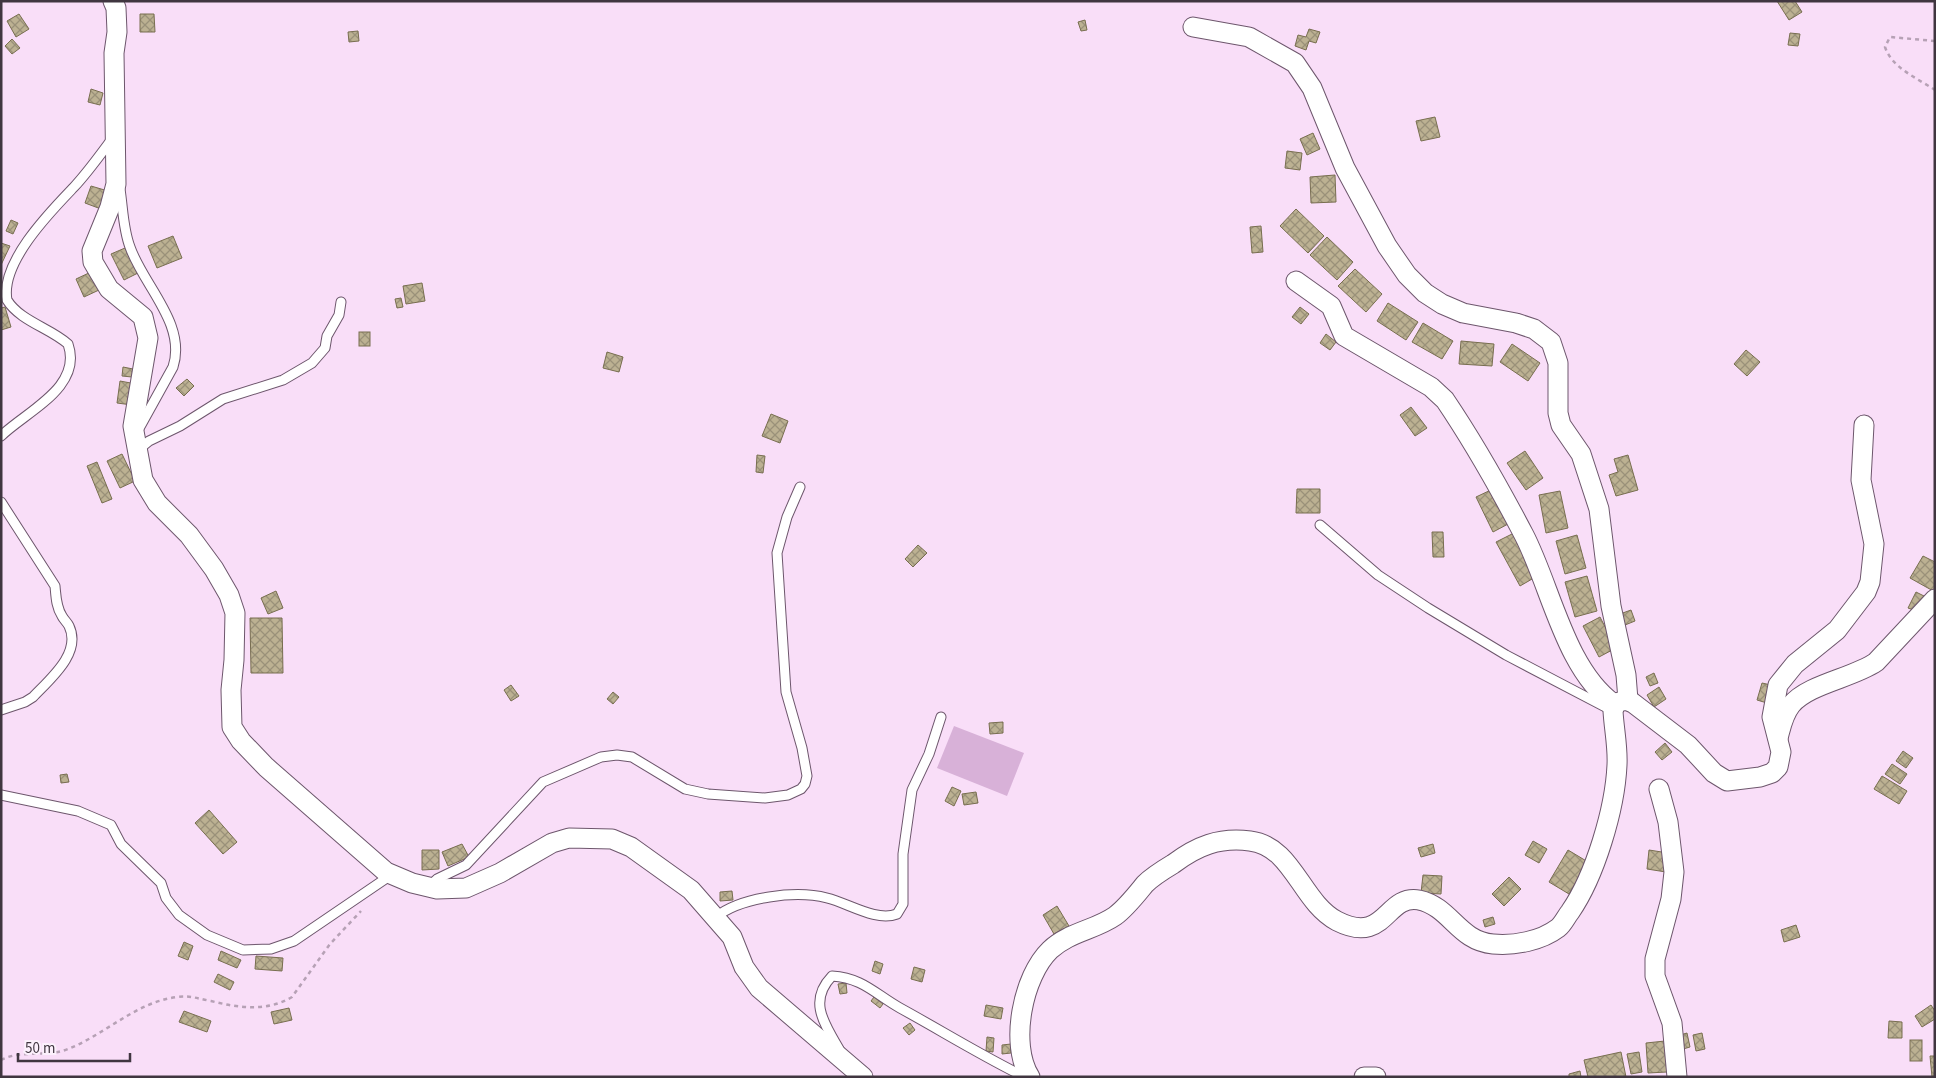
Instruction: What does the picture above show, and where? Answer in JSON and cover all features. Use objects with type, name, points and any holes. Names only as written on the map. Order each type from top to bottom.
[{"type":"street","points":[[113,1],[116,8],[117,32],[114,53],[117,133],[116,184],[110,207],[92,250],[93,262],[109,289],[124,303],[137,310],[143,317],[146,327],[148,338],[133,426],[143,480],[157,503],[189,535],[214,568],[229,595],[235,613],[231,690],[232,727],[236,734],[266,767],[353,844],[391,875],[412,883],[428,887],[466,888],[500,873],[552,843],[569,838],[593,837],[612,839],[632,847],[691,890],[732,937],[744,967],[759,988],[863,1077]]},
{"type":"street","points":[[1030,1077],[1020,1053],[1018,1031],[1034,970],[1050,950],[1074,935],[1115,916],[1157,874],[1187,852],[1208,843],[1247,840],[1268,846],[1288,866],[1309,897],[1334,919],[1353,927],[1371,927],[1380,923],[1401,903],[1418,900],[1444,912],[1473,940],[1511,944],[1533,940],[1560,927],[1584,890],[1598,855],[1606,826],[1617,765],[1618,705],[1626,675],[1611,606],[1599,509],[1581,454],[1561,425],[1558,413],[1558,363],[1551,342],[1534,329],[1516,323],[1463,313],[1425,293],[1407,274],[1387,246],[1345,168],[1312,88],[1295,63],[1249,37],[1193,27]]},
{"type":"street","points":[[1296,281],[1331,306],[1344,336],[1431,387],[1445,400],[1524,536],[1573,653],[1592,683],[1618,705],[1688,745],[1714,773],[1727,781],[1745,780],[1772,773],[1778,767],[1781,759],[1772,717],[1778,685],[1795,664],[1837,630],[1866,592],[1870,582],[1874,544],[1862,480],[1864,425]]},
{"type":"street","points":[[1778,739],[1785,716],[1792,704],[1818,688],[1866,669],[1876,662],[1935,599]]},
{"type":"street","points":[[1659,789],[1668,822],[1674,872],[1671,899],[1655,959],[1655,976],[1672,1023],[1677,1077]]},
{"type":"street","points":[[1364,1077],[1376,1077]]},
{"type":"lane","points":[[1,436],[54,392],[62,383],[72,362],[68,344],[28,318],[7,301],[2,282],[7,263],[22,236],[81,180],[117,133]]},
{"type":"lane","points":[[116,170],[129,246],[171,325],[176,343],[176,358],[173,367],[137,431],[137,444],[149,441],[180,426],[223,399],[283,380],[305,368],[325,348],[328,336],[340,315],[341,302]]},
{"type":"lane","points":[[428,887],[437,879],[466,865],[544,782],[601,757],[617,755],[632,757],[685,789],[708,794],[765,798],[788,795],[801,789],[805,784],[807,776],[784,677],[782,606],[777,552],[787,517],[800,487]]},
{"type":"lane","points":[[1,502],[55,586],[60,615],[69,626],[72,639],[72,650],[33,697],[25,702],[1,710]]},
{"type":"lane","points":[[1320,525],[1378,575],[1506,656],[1618,705]]},
{"type":"lane","points":[[716,917],[732,906],[772,897],[804,895],[829,898],[880,915],[890,917],[897,914],[903,904],[904,854],[912,790],[929,754],[941,717]]},
{"type":"lane","points":[[1,795],[78,811],[111,825],[121,844],[161,883],[166,898],[180,915],[207,935],[243,950],[272,950],[294,942],[391,875]]},
{"type":"lane","points":[[848,1064],[834,1040],[818,1004],[822,987],[832,976],[849,977],[871,987],[900,1008],[1025,1077]]},
{"type":"path","points":[[1935,41],[1890,37],[1884,47],[1888,56],[1895,63],[1935,90]]},
{"type":"path","points":[[1,1060],[22,1053],[38,1055],[69,1049],[138,1009],[166,998],[190,996],[218,1003],[264,1008],[286,1001],[292,997],[341,931],[366,907]]},
{"type":"shaded area","points":[[954,726],[1024,753],[1007,796],[937,768]]},
{"type":"building","points":[[1777,1],[1795,1],[1802,12],[1789,20]]},
{"type":"building","points":[[19,14],[29,29],[16,37],[7,21]]},
{"type":"building","points":[[140,14],[154,14],[155,32],[140,32]]},
{"type":"building","points":[[1085,20],[1087,30],[1081,31],[1078,22]]},
{"type":"building","points":[[1309,29],[1320,32],[1316,43],[1309,41],[1306,50],[1295,46],[1298,35],[1306,37]]},
{"type":"building","points":[[358,31],[359,41],[349,42],[348,32]]},
{"type":"building","points":[[1790,33],[1800,34],[1798,46],[1788,45]]},
{"type":"building","points":[[12,39],[20,48],[12,54],[5,46]]},
{"type":"building","points":[[91,89],[103,93],[100,105],[88,102]]},
{"type":"building","points":[[1435,117],[1440,137],[1421,141],[1416,121]]},
{"type":"building","points":[[1313,133],[1320,149],[1307,155],[1300,139]]},
{"type":"building","points":[[1287,151],[1302,153],[1300,170],[1285,168]]},
{"type":"building","points":[[1335,175],[1336,202],[1311,203],[1310,177]]},
{"type":"building","points":[[91,186],[108,191],[101,209],[85,203]]},
{"type":"building","points":[[1296,209],[1324,236],[1308,253],[1280,226]]},
{"type":"building","points":[[11,220],[18,223],[13,234],[6,231]]},
{"type":"building","points":[[1261,226],[1263,252],[1252,253],[1250,227]]},
{"type":"building","points":[[173,236],[182,258],[157,268],[148,246]]},
{"type":"building","points":[[1327,237],[1353,262],[1337,280],[1310,255]]},
{"type":"building","points":[[1,243],[10,246],[1,265]]},
{"type":"building","points":[[125,248],[138,273],[124,280],[111,254]]},
{"type":"building","points":[[1355,269],[1382,294],[1366,312],[1338,286]]},
{"type":"building","points":[[91,272],[99,290],[84,297],[76,279]]},
{"type":"building","points":[[422,283],[425,301],[406,304],[403,286]]},
{"type":"building","points":[[401,298],[403,307],[397,308],[395,299]]},
{"type":"building","points":[[1388,303],[1418,322],[1406,340],[1377,321]]},
{"type":"building","points":[[5,307],[11,327],[1,330],[1,308]]},
{"type":"building","points":[[1300,307],[1309,314],[1301,324],[1292,317]]},
{"type":"building","points":[[1423,323],[1453,341],[1442,359],[1412,342]]},
{"type":"building","points":[[359,332],[370,332],[370,346],[359,346]]},
{"type":"building","points":[[1326,334],[1336,342],[1330,350],[1320,343]]},
{"type":"building","points":[[1461,341],[1494,344],[1492,366],[1459,364]]},
{"type":"building","points":[[1512,344],[1540,363],[1528,381],[1500,362]]},
{"type":"building","points":[[1746,350],[1760,362],[1747,376],[1734,364]]},
{"type":"building","points":[[607,352],[623,357],[619,372],[603,368]]},
{"type":"building","points":[[123,367],[133,369],[132,377],[122,376]]},
{"type":"building","points":[[187,379],[194,386],[184,396],[176,388]]},
{"type":"building","points":[[120,381],[136,384],[132,405],[117,403]]},
{"type":"building","points":[[1411,407],[1427,428],[1415,436],[1400,415]]},
{"type":"building","points":[[771,414],[788,421],[780,443],[762,436]]},
{"type":"building","points":[[1525,451],[1543,478],[1526,490],[1507,463]]},
{"type":"building","points":[[122,454],[135,481],[120,488],[107,461]]},
{"type":"building","points":[[757,455],[765,456],[763,473],[756,472]]},
{"type":"building","points":[[1628,455],[1638,490],[1616,496],[1609,475],[1618,472],[1614,459]]},
{"type":"building","points":[[97,462],[112,499],[102,503],[87,466]]},
{"type":"building","points":[[1297,489],[1320,489],[1320,513],[1296,513]]},
{"type":"building","points":[[1493,489],[1510,523],[1493,532],[1476,497]]},
{"type":"building","points":[[1560,491],[1568,528],[1546,533],[1539,495]]},
{"type":"building","points":[[1432,532],[1443,532],[1444,557],[1433,557]]},
{"type":"building","points":[[1516,532],[1539,575],[1520,586],[1496,542]]},
{"type":"building","points":[[1577,535],[1586,568],[1565,574],[1556,541]]},
{"type":"building","points":[[918,545],[927,553],[913,567],[905,559]]},
{"type":"building","points":[[1923,556],[1935,562],[1935,592],[1910,578]]},
{"type":"building","points":[[1587,576],[1597,611],[1575,617],[1565,582]]},
{"type":"building","points":[[276,591],[283,608],[268,614],[261,598]]},
{"type":"building","points":[[1916,592],[1924,596],[1916,611],[1908,608]]},
{"type":"building","points":[[1631,610],[1635,621],[1625,625],[1620,614]]},
{"type":"building","points":[[1600,617],[1616,648],[1599,657],[1583,626]]},
{"type":"building","points":[[250,618],[282,618],[283,673],[251,673]]},
{"type":"building","points":[[1654,673],[1658,683],[1650,686],[1646,677]]},
{"type":"building","points":[[1762,683],[1771,685],[1767,703],[1757,700]]},
{"type":"building","points":[[511,685],[519,696],[511,701],[504,690]]},
{"type":"building","points":[[1659,687],[1666,699],[1654,707],[1647,695]]},
{"type":"building","points":[[613,692],[619,697],[613,704],[607,699]]},
{"type":"building","points":[[1003,722],[1003,733],[990,734],[989,723]]},
{"type":"building","points":[[1665,743],[1672,752],[1662,760],[1655,752]]},
{"type":"building","points":[[1903,751],[1913,758],[1906,768],[1896,761]]},
{"type":"building","points":[[1892,764],[1907,774],[1900,784],[1885,774]]},
{"type":"building","points":[[67,774],[69,782],[61,783],[60,775]]},
{"type":"building","points":[[1882,776],[1907,791],[1899,804],[1874,789]]},
{"type":"building","points":[[952,787],[961,791],[954,806],[945,801]]},
{"type":"building","points":[[976,792],[978,803],[964,805],[962,794]]},
{"type":"building","points":[[209,810],[237,842],[223,854],[195,823]]},
{"type":"building","points":[[1533,841],[1547,849],[1539,863],[1525,855]]},
{"type":"building","points":[[462,844],[469,857],[448,866],[442,852]]},
{"type":"building","points":[[1433,844],[1435,853],[1421,857],[1418,848]]},
{"type":"building","points":[[422,850],[439,850],[439,869],[422,870]]},
{"type":"building","points":[[1568,850],[1588,862],[1569,894],[1549,882]]},
{"type":"building","points":[[1649,850],[1668,853],[1666,872],[1647,869]]},
{"type":"building","points":[[1423,875],[1442,876],[1441,894],[1421,893]]},
{"type":"building","points":[[1509,877],[1521,889],[1504,906],[1492,894]]},
{"type":"building","points":[[732,891],[733,900],[720,901],[720,892]]},
{"type":"building","points":[[1057,906],[1069,926],[1054,934],[1043,915]]},
{"type":"building","points":[[1493,917],[1495,924],[1485,927],[1483,920]]},
{"type":"building","points":[[1796,925],[1800,937],[1784,942],[1781,930]]},
{"type":"building","points":[[184,942],[193,946],[188,960],[178,956]]},
{"type":"building","points":[[221,951],[241,960],[237,968],[218,960]]},
{"type":"building","points":[[256,956],[283,958],[282,971],[255,969]]},
{"type":"building","points":[[875,961],[883,964],[880,974],[872,971]]},
{"type":"building","points":[[914,967],[925,970],[922,982],[911,979]]},
{"type":"building","points":[[218,974],[234,982],[230,990],[214,982]]},
{"type":"building","points":[[846,983],[847,993],[840,994],[838,984]]},
{"type":"building","points":[[874,997],[883,1004],[880,1008],[871,1001]]},
{"type":"building","points":[[986,1005],[1003,1008],[1001,1019],[984,1016]]},
{"type":"building","points":[[1931,1005],[1935,1011],[1935,1019],[1922,1027],[1915,1016]]},
{"type":"building","points":[[289,1008],[292,1020],[274,1024],[271,1012]]},
{"type":"building","points":[[184,1011],[211,1021],[207,1032],[179,1022]]},
{"type":"building","points":[[1889,1021],[1902,1022],[1902,1038],[1888,1038]]},
{"type":"building","points":[[910,1023],[915,1030],[909,1035],[903,1028]]},
{"type":"building","points":[[1687,1033],[1690,1047],[1683,1049],[1680,1035]]},
{"type":"building","points":[[1702,1033],[1705,1049],[1696,1051],[1693,1035]]},
{"type":"building","points":[[987,1037],[994,1038],[993,1052],[986,1051]]},
{"type":"building","points":[[1910,1040],[1922,1040],[1922,1061],[1910,1061]]},
{"type":"building","points":[[1665,1041],[1667,1072],[1648,1073],[1646,1043]]},
{"type":"building","points":[[1011,1044],[1011,1053],[1002,1054],[1002,1045]]},
{"type":"building","points":[[1621,1052],[1626,1077],[1588,1077],[1584,1060]]},
{"type":"building","points":[[1639,1052],[1642,1072],[1631,1074],[1627,1054]]},
{"type":"building","points":[[1930,1056],[1935,1056],[1935,1077],[1932,1077]]},
{"type":"building","points":[[1580,1071],[1581,1077],[1569,1077],[1569,1074]]}]
